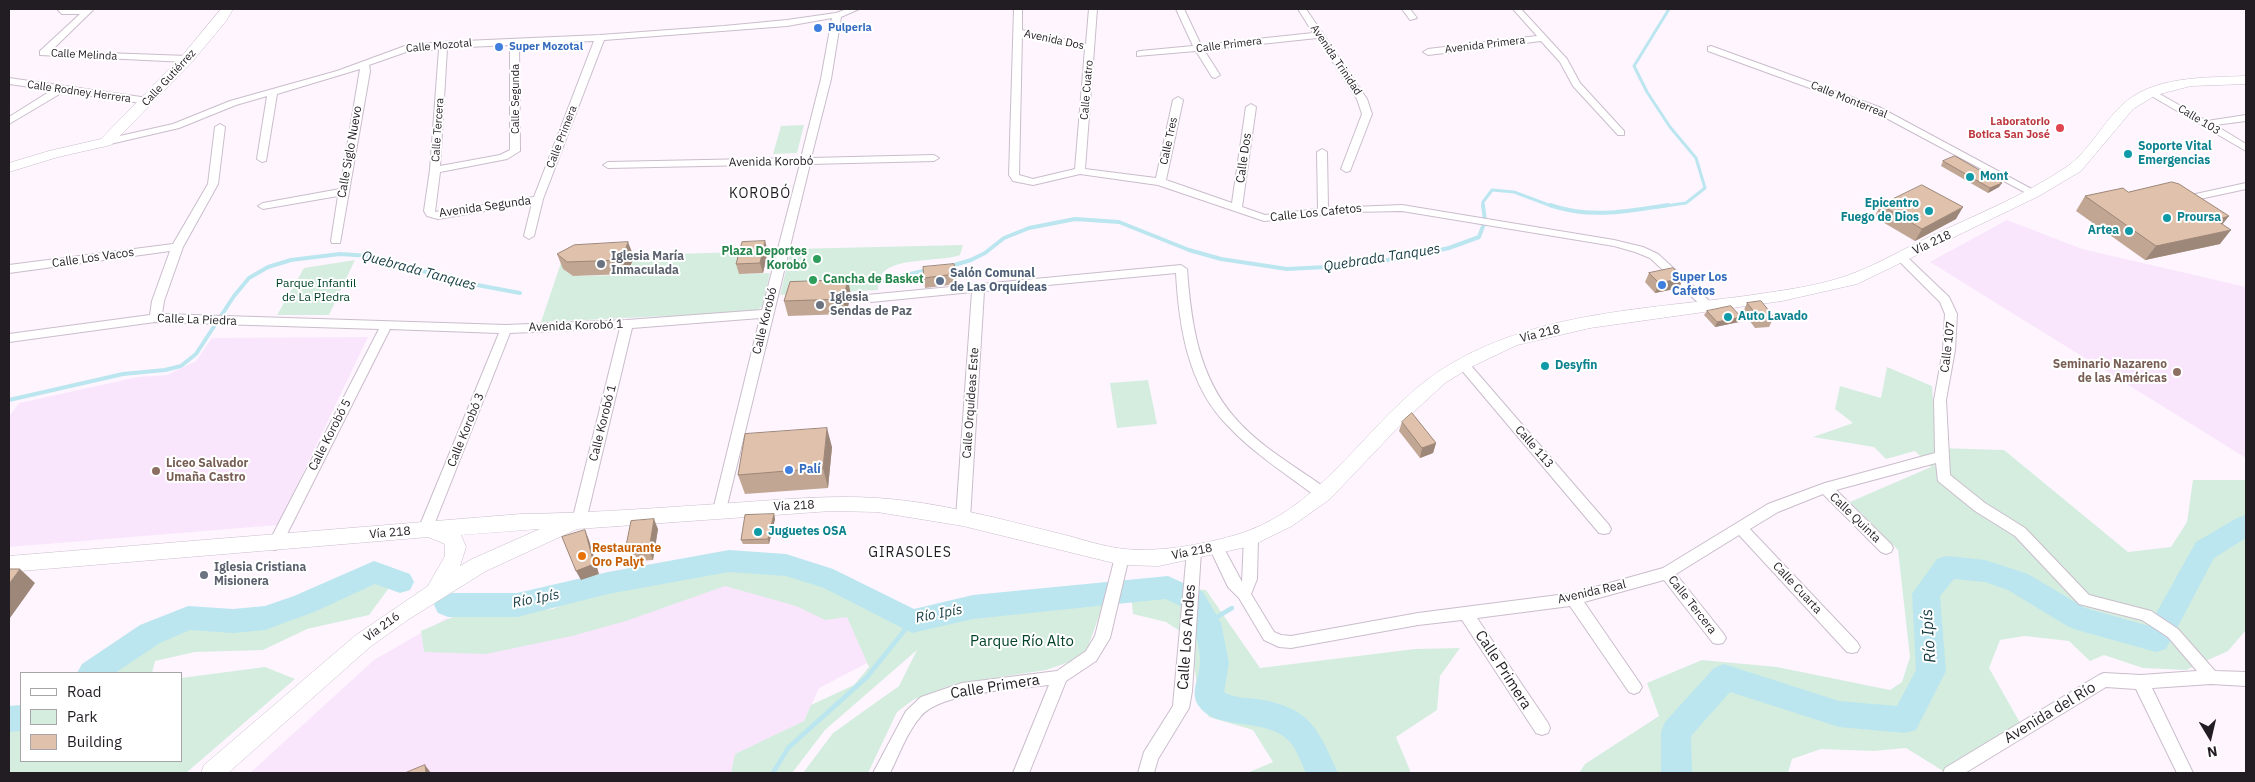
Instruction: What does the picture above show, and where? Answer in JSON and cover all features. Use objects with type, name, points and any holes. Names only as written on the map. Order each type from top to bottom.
[{"type":"main road","name":"Calle Gutiérrez","points":[[106,142],[187,59],[222,18],[227,9]]},
{"type":"main road","name":"Vía 218","points":[[9,564],[275,544],[522,522],[579,521],[831,504],[926,511],[963,518],[1122,557],[1159,558],[1216,547],[1251,538],[1286,521],[1323,494],[1400,414],[1439,379],[1463,364],[1512,341],[1541,333],[1607,320],[1782,296],[1851,280],[1901,258],[2034,193],[2076,168],[2128,106],[2151,92],[2191,82],[2246,80]]},
{"type":"main road","name":"Calle Mozotal","points":[[9,168],[54,154],[106,142]]},
{"type":"main road","name":"Vía 216","points":[[212,773],[363,641],[402,613],[480,565],[579,521]]},
{"type":"main road","points":[[425,530],[445,533],[454,541],[458,550],[434,594]]},
{"type":"street","points":[[61,9],[62,11],[70,12],[92,10]]},
{"type":"street","name":"Calle Mozotal","points":[[106,142],[167,129],[233,103],[323,78],[405,49],[442,45],[600,38],[787,23],[837,15],[855,9]]},
{"type":"street","name":"Calle Los Cafetos","points":[[1018,9],[1014,175],[1017,179],[1033,182],[1080,171],[1160,182],[1264,218],[1280,219],[1323,212],[1378,207],[1402,208],[1504,224],[1638,249],[1664,264],[1710,307]]},
{"type":"street","name":"Calle Cuatro","points":[[1080,171],[1093,9]]},
{"type":"street","points":[[1180,9],[1199,49],[1215,75]]},
{"type":"street","name":"Avenida Trinidad","points":[[1302,9],[1362,99],[1368,114],[1346,169]]},
{"type":"street","points":[[1406,9],[1414,18]]},
{"type":"street","points":[[1517,9],[1564,61],[1576,84],[1621,132]]},
{"type":"street","name":"Calle Melinda","points":[[92,10],[44,53],[187,59]]},
{"type":"street","name":"Calle Korobó","points":[[720,510],[766,314],[826,79],[837,15]]},
{"type":"street","name":"Avenida Dos","points":[[1018,32],[1091,48]]},
{"type":"street","name":"Calle Primera","points":[[1140,54],[1318,35]]},
{"type":"street","name":"Calle Primera","points":[[529,236],[538,199],[600,38]]},
{"type":"street","name":"Avenida Primera","points":[[1428,52],[1543,38]]},
{"type":"street","name":"Calle Segunda","points":[[435,170],[512,154],[516,148],[514,42]]},
{"type":"street","name":"Calle Tercera","points":[[432,214],[429,211],[435,170],[444,52],[442,45]]},
{"type":"street","name":"Calle Monterreal","points":[[1711,49],[1876,109],[2034,193]]},
{"type":"street","name":"Calle Siglo Nuevo","points":[[336,242],[365,71],[364,63]]},
{"type":"street","name":"Calle Rodney Herrera","points":[[9,81],[59,90],[148,101]]},
{"type":"street","points":[[9,122],[59,90]]},
{"type":"street","points":[[262,159],[273,92]]},
{"type":"street","name":"Calle 103","points":[[2151,92],[2246,148]]},
{"type":"street","name":"Calle Tres","points":[[1160,182],[1178,100]]},
{"type":"street","name":"Calle Dos","points":[[1236,209],[1251,107]]},
{"type":"street","points":[[2204,124],[2246,118]]},
{"type":"street","points":[[155,318],[158,301],[177,246],[213,184],[220,127]]},
{"type":"street","points":[[1322,152],[1323,212]]},
{"type":"street","name":"Avenida Korobó","points":[[608,165],[934,158]]},
{"type":"street","points":[[2195,197],[2246,186]]},
{"type":"street","points":[[263,206],[343,192]]},
{"type":"street","name":"Avenida Segunda","points":[[432,214],[446,215],[538,199]]},
{"type":"street","name":"Calle Los Vacos","points":[[9,269],[177,246]]},
{"type":"street","name":"Calle 107","points":[[1901,258],[1945,300],[1951,314],[1949,350],[1940,400],[1943,477],[1980,506],[2020,532],[2084,600],[2146,615],[2173,633],[2211,678]]},
{"type":"street","points":[[871,298],[1181,269],[1184,315],[1194,356],[1212,395],[1231,422],[1323,494]]},
{"type":"street","name":"Calle Orquídeas Este","points":[[963,518],[978,288]]},
{"type":"street","name":"Avenida Korobó 1","points":[[386,326],[506,329],[627,324],[766,314]]},
{"type":"street","name":"Calle La Piedra","points":[[9,338],[155,318],[386,326]]},
{"type":"street","name":"Calle Korobó 1","points":[[579,521],[627,324]]},
{"type":"street","name":"Calle Korobó 5","points":[[275,544],[386,326]]},
{"type":"street","name":"Calle Korobó 3","points":[[425,530],[506,329]]},
{"type":"street","name":"Calle 113","points":[[1463,364],[1604,530]]},
{"type":"street","name":"Avenida Real","points":[[1216,547],[1233,582],[1244,594],[1269,636],[1280,641],[1291,642],[1465,612],[1574,599],[1666,573],[1742,529],[1773,508],[1825,488],[1942,456]]},
{"type":"street","name":"Calle Quinta","points":[[1825,488],[1886,548]]},
{"type":"street","name":"Calle Cuarta","points":[[1742,529],[1852,647]]},
{"type":"street","points":[[1244,594],[1250,579],[1251,538]]},
{"type":"street","name":"Calle Los Andes","points":[[1146,773],[1150,757],[1181,708],[1184,691],[1194,551]]},
{"type":"street","points":[[1021,773],[1060,678],[1091,656],[1102,638],[1110,613],[1122,557]]},
{"type":"street","name":"Calle Tercera","points":[[1666,573],[1718,638]]},
{"type":"street","points":[[1574,599],[1634,687]]},
{"type":"street","name":"Calle Primera","points":[[1465,612],[1542,728]]},
{"type":"street","name":"Calle Primera","points":[[880,773],[917,709],[931,700],[959,691],[1060,678]]},
{"type":"street","name":"Avenida del Río","points":[[1950,773],[2104,680],[2141,682],[2211,678],[2246,679]]},
{"type":"street","points":[[2141,682],[2186,773]]},
{"type":"shaded area","name":"Seminario Nazareno de las Américas","points":[[2007,220],[2082,249],[2246,287],[2246,458],[1930,262]]},
{"type":"shaded area","name":"Liceo Salvador Umaña Castro","points":[[368,337],[278,525],[9,547],[9,417],[19,403],[138,377],[167,375],[196,361],[212,338]]},
{"type":"shaded area","points":[[770,577],[864,626],[873,660],[819,688],[804,721],[736,754],[731,773],[250,773],[374,660],[447,618],[492,635],[565,616]]},
{"type":"green space","points":[[804,125],[797,153],[773,154],[781,126]]},
{"type":"green space","points":[[963,245],[960,255],[895,265],[887,269],[879,278],[878,290],[780,295],[791,249]]},
{"type":"green space","points":[[745,252],[740,274],[770,273],[762,307],[753,312],[541,322],[563,257]],"holes":[[[633,257],[627,275],[573,276],[563,269]]]},
{"type":"green space","name":"Parque Infantil de La PIedra","points":[[355,260],[329,315],[277,315],[304,268]]},
{"type":"green space","points":[[1887,367],[1932,386],[1936,448],[2004,450],[2128,552],[2171,547],[2187,522],[2193,480],[2246,480],[2246,630],[2228,651],[2186,670],[2143,668],[2104,655],[2090,661],[2069,641],[2024,636],[2000,640],[1989,668],[2023,728],[1943,771],[1906,748],[1873,751],[1821,749],[1792,759],[1788,773],[1579,773],[1585,764],[1659,716],[1647,683],[1702,660],[1777,667],[1890,690],[1902,682],[1910,657],[1898,550],[1850,502],[1931,467],[1915,451],[1886,459],[1874,447],[1813,437],[1853,423],[1835,409],[1840,386],[1881,398]]},
{"type":"green space","points":[[1148,380],[1157,424],[1117,428],[1110,383]]},
{"type":"green space","name":"Parque Río Alto","points":[[729,561],[786,565],[833,580],[869,604],[918,615],[959,604],[1062,595],[1105,585],[1100,599],[1105,599],[1087,650],[1069,662],[1046,670],[955,684],[913,700],[897,712],[868,773],[803,773],[833,733],[899,686],[917,650],[825,730],[792,773],[731,773],[735,754],[804,721],[811,705],[854,685],[869,667],[847,617],[825,620],[796,606],[725,586],[626,621],[572,636],[486,654],[424,652],[421,631],[462,613],[497,614],[553,609],[608,583]]},
{"type":"green space","points":[[369,579],[389,588],[369,615],[307,629],[263,650],[195,652],[155,661],[152,672],[88,672],[120,640],[233,621],[265,618],[324,606]]},
{"type":"green space","points":[[1130,583],[1206,590],[1260,668],[1415,649],[1460,648],[1440,676],[1437,710],[1396,737],[1411,773],[1247,773],[1273,762],[1253,730],[1209,717],[1200,702],[1189,637],[1166,622],[1133,614]]},
{"type":"green space","points":[[265,667],[295,679],[186,773],[9,773],[9,717],[20,717],[20,762],[182,762],[182,678]]},
{"type":"building","points":[[1955,156],[2002,183],[1990,188],[1943,161]]},
{"type":"building","points":[[2172,182],[2179,184],[2229,216],[2216,220],[2231,230],[2156,246],[2085,196],[2123,188],[2128,192]]},
{"type":"building","points":[[1922,185],[1963,207],[1922,229],[1881,205]]},
{"type":"building","points":[[765,241],[760,263],[736,264],[742,242]]},
{"type":"building","points":[[628,242],[622,260],[567,262],[557,254],[574,245]]},
{"type":"building","points":[[954,264],[956,274],[924,278],[923,267]]},
{"type":"building","points":[[1673,268],[1683,278],[1659,283],[1649,273]]},
{"type":"building","points":[[848,280],[843,299],[784,301],[790,282]]},
{"type":"building","points":[[1761,301],[1774,317],[1760,319],[1747,303]]},
{"type":"building","points":[[1731,306],[1741,317],[1717,322],[1707,311]]},
{"type":"building","points":[[1412,413],[1436,443],[1422,448],[1402,422]]},
{"type":"building","points":[[827,428],[823,468],[738,475],[745,434]]},
{"type":"building","name":"Juguetes OSA","points":[[774,514],[768,539],[741,540],[745,515]]},
{"type":"building","points":[[654,519],[649,550],[634,552],[635,545],[626,546],[631,521]]},
{"type":"building","name":"Restaurante Oro Palyt","points":[[585,530],[594,564],[576,571],[562,537]]},
{"type":"building","points":[[9,569],[20,569],[9,584]]},
{"type":"building","points":[[425,765],[426,773],[405,773]]},
{"type":"waterway","name":"Quebrada Tanques","points":[[1658,207],[1686,203],[1705,188],[1696,158],[1670,127],[1647,92],[1634,66],[1669,9]]},
{"type":"waterway","name":"Quebrada Tanques","points":[[1483,205],[1483,202],[1492,190],[1514,192],[1554,207]]},
{"type":"waterway","name":"Quebrada Tanques","points":[[951,266],[971,260],[985,253],[1004,238],[1029,228],[1075,219],[1119,222],[1189,250],[1221,259],[1287,269],[1346,266],[1402,258],[1449,248],[1479,237],[1485,221],[1483,205]]},
{"type":"waterway","name":"Quebrada Tanques","points":[[1550,205],[1579,212],[1594,213],[1668,205]]},
{"type":"waterway","name":"Quebrada Tanques","points":[[9,400],[123,374],[165,370],[181,366],[196,354],[234,296],[249,278],[268,267],[291,260],[340,254],[370,256],[461,282],[520,293]]},
{"type":"waterway","name":"Quebrada Tanques","points":[[881,281],[927,270]]},
{"type":"waterway","name":"Río Ipís","points":[[1677,773],[1676,732],[1724,677],[1839,714],[1905,720],[1931,671],[1926,594],[1947,567],[1985,571],[2018,582],[2077,618],[2156,640],[2205,550],[2246,525]]},
{"type":"waterway","name":"Río Ipís","points":[[448,605],[517,605],[608,583],[729,561],[786,565],[833,580],[912,621],[973,607],[1168,587],[1193,600],[1207,623],[1215,663],[1209,696],[1218,706],[1279,716],[1300,731],[1322,773]]},
{"type":"waterway","name":"Río Ipís","points":[[93,672],[150,634],[188,618],[233,621],[265,618],[304,604],[374,572],[400,582]]},
{"type":"waterway","points":[[1207,623],[1232,608]]},
{"type":"waterway","points":[[773,773],[788,748],[867,677],[912,621]]},
{"type":"waterway","name":"Río Ipís","points":[[9,719],[20,718]]},
{"type":"place","name":"Pulperia","points":[[818,28]]},
{"type":"place","name":"Super Mozotal","points":[[499,47]]},
{"type":"place","name":"Laboratorio Botica San José","points":[[2060,128]]},
{"type":"place","name":"Soporte Vital Emergencias","points":[[2128,154]]},
{"type":"place","name":"Mont","points":[[1970,177]]},
{"type":"place","name":"Epicentro Fuego de Dios","points":[[1929,211]]},
{"type":"place","name":"Proursa","points":[[2167,218]]},
{"type":"place","name":"Artea","points":[[2129,231]]},
{"type":"place","name":"Plaza Deportes Korobó","points":[[817,259]]},
{"type":"place","name":"Iglesia María Inmaculada","points":[[601,264]]},
{"type":"place","name":"Cancha de Basket","points":[[813,280]]},
{"type":"place","name":"Salón Comunal de Las Orquídeas","points":[[940,281]]},
{"type":"place","name":"Super Los Cafetos","points":[[1662,285]]},
{"type":"place","name":"Iglesia Sendas de Paz","points":[[820,305]]},
{"type":"place","name":"Auto Lavado","points":[[1728,317]]},
{"type":"place","name":"Desyfin","points":[[1545,366]]},
{"type":"place","name":"Seminario Nazareno de las Américas","points":[[2177,372]]},
{"type":"place","name":"Palí","points":[[789,470]]},
{"type":"place","name":"Liceo Salvador Umaña Castro","points":[[156,471]]},
{"type":"place","name":"Juguetes OSA","points":[[758,532]]},
{"type":"place","name":"Restaurante Oro Palyt","points":[[582,556]]},
{"type":"place","name":"Iglesia Cristiana Misionera","points":[[204,575]]},
{"type":"district","name":"KOROBÓ","points":[[760,194]]},
{"type":"district","name":"GIRASOLES","points":[[910,553]]}]
